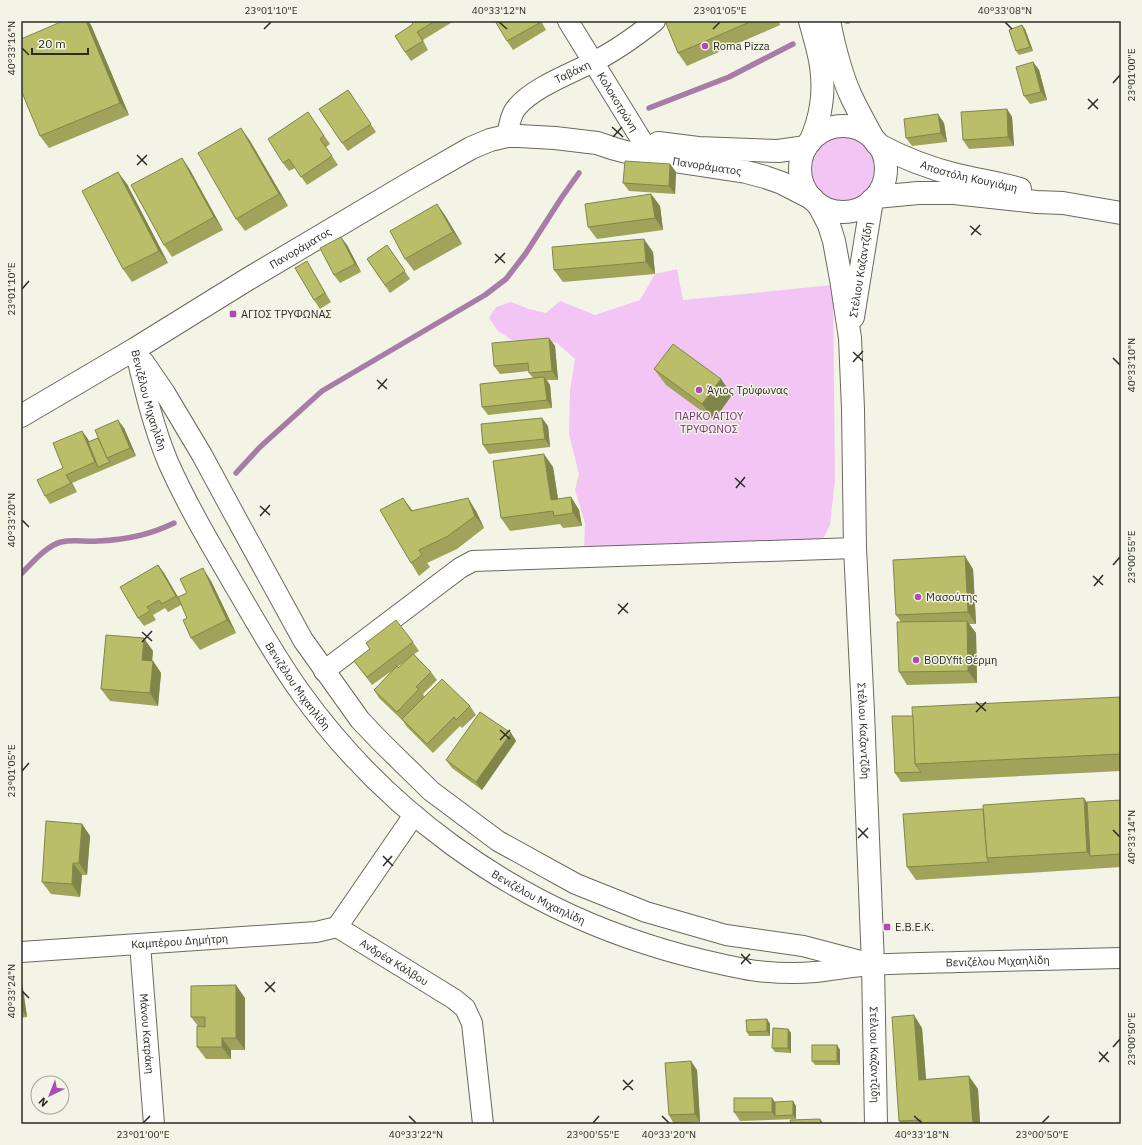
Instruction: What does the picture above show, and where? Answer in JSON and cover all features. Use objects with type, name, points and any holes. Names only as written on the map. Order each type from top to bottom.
[{"type":"main road","points":[[821,33],[839,63],[851,95],[880,149],[886,171],[882,187],[874,198],[857,209],[846,212],[834,211],[823,207],[815,201],[803,183],[800,171],[802,158],[818,124],[822,101],[821,33]]},
{"type":"main road","points":[[808,145],[828,129],[841,127],[860,130],[876,142]]},
{"type":"main road","name":"Πανοράματος","points":[[21,416],[450,159],[485,141],[507,136],[534,136],[597,143],[641,156],[746,172],[765,177],[782,183],[815,201]]},
{"type":"main road","name":"Πανοράματος","points":[[597,143],[619,140],[642,141],[698,148],[778,151],[808,145]]},
{"type":"main road","name":"Αποστόλη Κουγιάμη","points":[[876,142],[899,155],[925,165],[957,175],[1014,187],[1063,203]]},
{"type":"main road","name":"Αποστόλη Κουγιάμη","points":[[874,198],[918,193],[954,193],[1037,202],[1063,203],[1121,214]]},
{"type":"main road","name":"Στέλιου Καζαντζίδη","points":[[850,338],[874,198]]},
{"type":"main road","name":"Στέλιου Καζαντζίδη","points":[[815,201],[829,225],[834,241],[850,338],[853,409],[855,548],[873,965],[876,1124]]},
{"type":"street","name":"Κολοκοτρώνη","points":[[568,21],[642,141]]},
{"type":"street","name":"Ταβάκη","points":[[507,136],[512,115],[516,108],[525,100],[542,88],[623,45],[655,21]]},
{"type":"street","name":"Βενιζέλου Μιχαηλίδη","points":[[135,349],[165,393],[202,455],[303,640],[360,720],[380,742],[431,791],[498,841],[576,884],[646,912],[726,935],[803,946],[873,965]]},
{"type":"street","name":"Βενιζέλου Μιχαηλίδη","points":[[135,349],[153,418],[168,461],[201,526],[279,662],[326,727],[383,787],[414,815],[489,871],[517,888],[580,920],[619,935],[660,949],[705,961],[753,971],[812,973],[873,965],[1121,958]]},
{"type":"street","points":[[324,671],[460,568],[473,561],[855,548]]},
{"type":"street","points":[[337,927],[414,815]]},
{"type":"street","name":"Καμπέρου Δημήτρη","points":[[21,952],[316,932],[337,927]]},
{"type":"street","name":"Ανδρέα Κάλβου","points":[[337,927],[454,999],[465,1008],[472,1023],[483,1124]]},
{"type":"street","name":"Μάνου Κατράκη","points":[[140,944],[154,1124]]},
{"type":"green space","points":[[837,137],[849,137],[861,142],[871,152],[876,164],[874,183],[861,198],[849,203],[837,203],[825,198],[815,188],[810,176],[810,164],[815,152],[825,142]]},
{"type":"green space","name":"ΠΑΡΚΟ ΑΓΙΟΥ ΤΡΥΦΩΝΟΣ","points":[[677,269],[683,300],[833,285],[835,480],[830,525],[820,545],[584,551],[585,523],[575,490],[579,474],[569,434],[570,390],[575,359],[557,343],[534,340],[512,340],[498,331],[489,318],[496,307],[511,302],[529,309],[546,313],[560,301],[595,315],[640,300],[655,274]]},
{"type":"building","points":[[63,21],[86,21],[120,103],[40,136],[21,90],[21,39]]},
{"type":"building","points":[[411,21],[435,21],[417,32],[423,41],[405,52],[395,36],[413,24]]},
{"type":"building","points":[[495,21],[540,21],[541,22],[507,41]]},
{"type":"building","points":[[665,21],[752,21],[678,53]]},
{"type":"building","points":[[1022,25],[1030,47],[1016,51],[1009,30]]},
{"type":"building","points":[[1033,62],[1041,92],[1024,96],[1016,67]]},
{"type":"building","points":[[348,90],[371,124],[342,143],[319,109]]},
{"type":"building","points":[[1007,109],[1008,137],[963,140],[961,112]]},
{"type":"building","points":[[308,112],[324,136],[320,139],[332,156],[301,177],[289,159],[283,163],[268,139]]},
{"type":"building","points":[[938,114],[941,133],[906,138],[904,119]]},
{"type":"building","points":[[241,128],[279,194],[236,219],[198,153]]},
{"type":"building","points":[[182,158],[214,217],[164,245],[131,185]]},
{"type":"building","points":[[625,161],[670,164],[669,186],[623,183]]},
{"type":"building","points":[[118,172],[159,251],[123,269],[82,191]]},
{"type":"building","points":[[651,194],[655,218],[588,227],[585,204]]},
{"type":"building","points":[[437,204],[453,232],[405,259],[390,231]]},
{"type":"building","points":[[341,237],[355,264],[334,275],[320,248]]},
{"type":"building","points":[[644,239],[646,262],[554,270],[552,247]]},
{"type":"building","points":[[387,245],[405,271],[385,285],[367,259]]},
{"type":"building","points":[[307,261],[325,293],[314,300],[295,268]]},
{"type":"building","points":[[549,338],[552,371],[529,373],[528,363],[494,366],[492,343]]},
{"type":"building","points":[[673,344],[721,379],[702,404],[654,369]]},
{"type":"building","points":[[544,377],[547,400],[482,407],[480,384]]},
{"type":"building","points":[[542,418],[545,439],[483,445],[481,424]]},
{"type":"building","points":[[118,420],[130,448],[107,458],[95,430]]},
{"type":"building","points":[[82,431],[95,462],[66,475],[71,483],[45,496],[37,480],[63,468],[53,443]]},
{"type":"building","points":[[98,438],[110,462],[98,467],[88,442]]},
{"type":"building","points":[[544,454],[551,500],[571,497],[573,513],[554,516],[553,511],[501,518],[493,461]]},
{"type":"building","points":[[403,498],[411,511],[468,498],[475,516],[448,536],[419,550],[422,555],[411,563],[380,510]]},
{"type":"building","points":[[965,556],[968,612],[896,615],[893,560]]},
{"type":"building","points":[[158,565],[176,596],[162,604],[159,600],[147,607],[150,611],[138,618],[120,587]]},
{"type":"building","points":[[203,568],[227,620],[191,638],[183,620],[187,618],[178,597],[187,593],[180,579]]},
{"type":"building","points":[[396,620],[413,642],[367,677],[354,661],[370,649],[366,643]]},
{"type":"building","points":[[967,621],[968,671],[899,672],[897,622]]},
{"type":"building","points":[[106,635],[144,638],[142,660],[153,661],[150,693],[101,689]]},
{"type":"building","points":[[413,654],[431,672],[416,687],[419,689],[397,712],[374,690],[397,666],[398,668]]},
{"type":"building","points":[[442,679],[470,706],[456,720],[454,717],[427,744],[402,719]]},
{"type":"building","points":[[1121,697],[1121,754],[915,764],[912,707]]},
{"type":"building","points":[[480,712],[511,733],[476,782],[446,760]]},
{"type":"building","points":[[892,716],[913,716],[915,764],[921,772],[895,773]]},
{"type":"building","points":[[1084,798],[1087,852],[987,858],[983,805]]},
{"type":"building","points":[[1121,800],[1121,854],[1090,856],[1087,802]]},
{"type":"building","points":[[983,809],[987,858],[989,862],[907,867],[903,814]]},
{"type":"building","points":[[46,821],[82,824],[79,863],[73,863],[72,884],[42,882]]},
{"type":"building","points":[[236,985],[236,1038],[222,1038],[222,1047],[197,1047],[197,1026],[205,1027],[205,1017],[191,1017],[191,986]]},
{"type":"building","points":[[914,1015],[919,1080],[969,1076],[973,1124],[921,1124],[921,1120],[899,1121],[892,1017]]},
{"type":"building","points":[[767,1019],[767,1031],[747,1032],[746,1020]]},
{"type":"building","points":[[773,1028],[788,1029],[788,1048],[772,1048]]},
{"type":"building","points":[[812,1045],[837,1045],[837,1061],[812,1061]]},
{"type":"building","points":[[691,1061],[695,1114],[669,1115],[665,1063]]},
{"type":"building","points":[[734,1098],[772,1098],[772,1112],[734,1112]]},
{"type":"building","points":[[793,1101],[793,1115],[775,1116],[775,1102]]},
{"type":"building","points":[[820,1119],[821,1124],[791,1124],[790,1120]]},
{"type":"waterway","points":[[649,108],[729,77],[793,44]]},
{"type":"waterway","points":[[236,473],[260,447],[322,391],[485,295],[506,279],[526,253],[579,173]]},
{"type":"waterway","points":[[21,574],[45,551],[55,544],[70,541],[128,538],[147,534],[174,523]]},
{"type":"place","name":"Roma Pizza","points":[[705,46]]},
{"type":"place","name":"ΑΓΙΟΣ ΤΡΥΦΩΝΑΣ","points":[[233,314]]},
{"type":"place","name":"Άγιος Τρύφωνας","points":[[699,390]]},
{"type":"place","name":"Μασούτης","points":[[918,597]]},
{"type":"place","name":"BODYfit Θέρμη","points":[[916,660]]},
{"type":"place","name":"Ε.Β.Ε.Κ.","points":[[887,927]]}]
